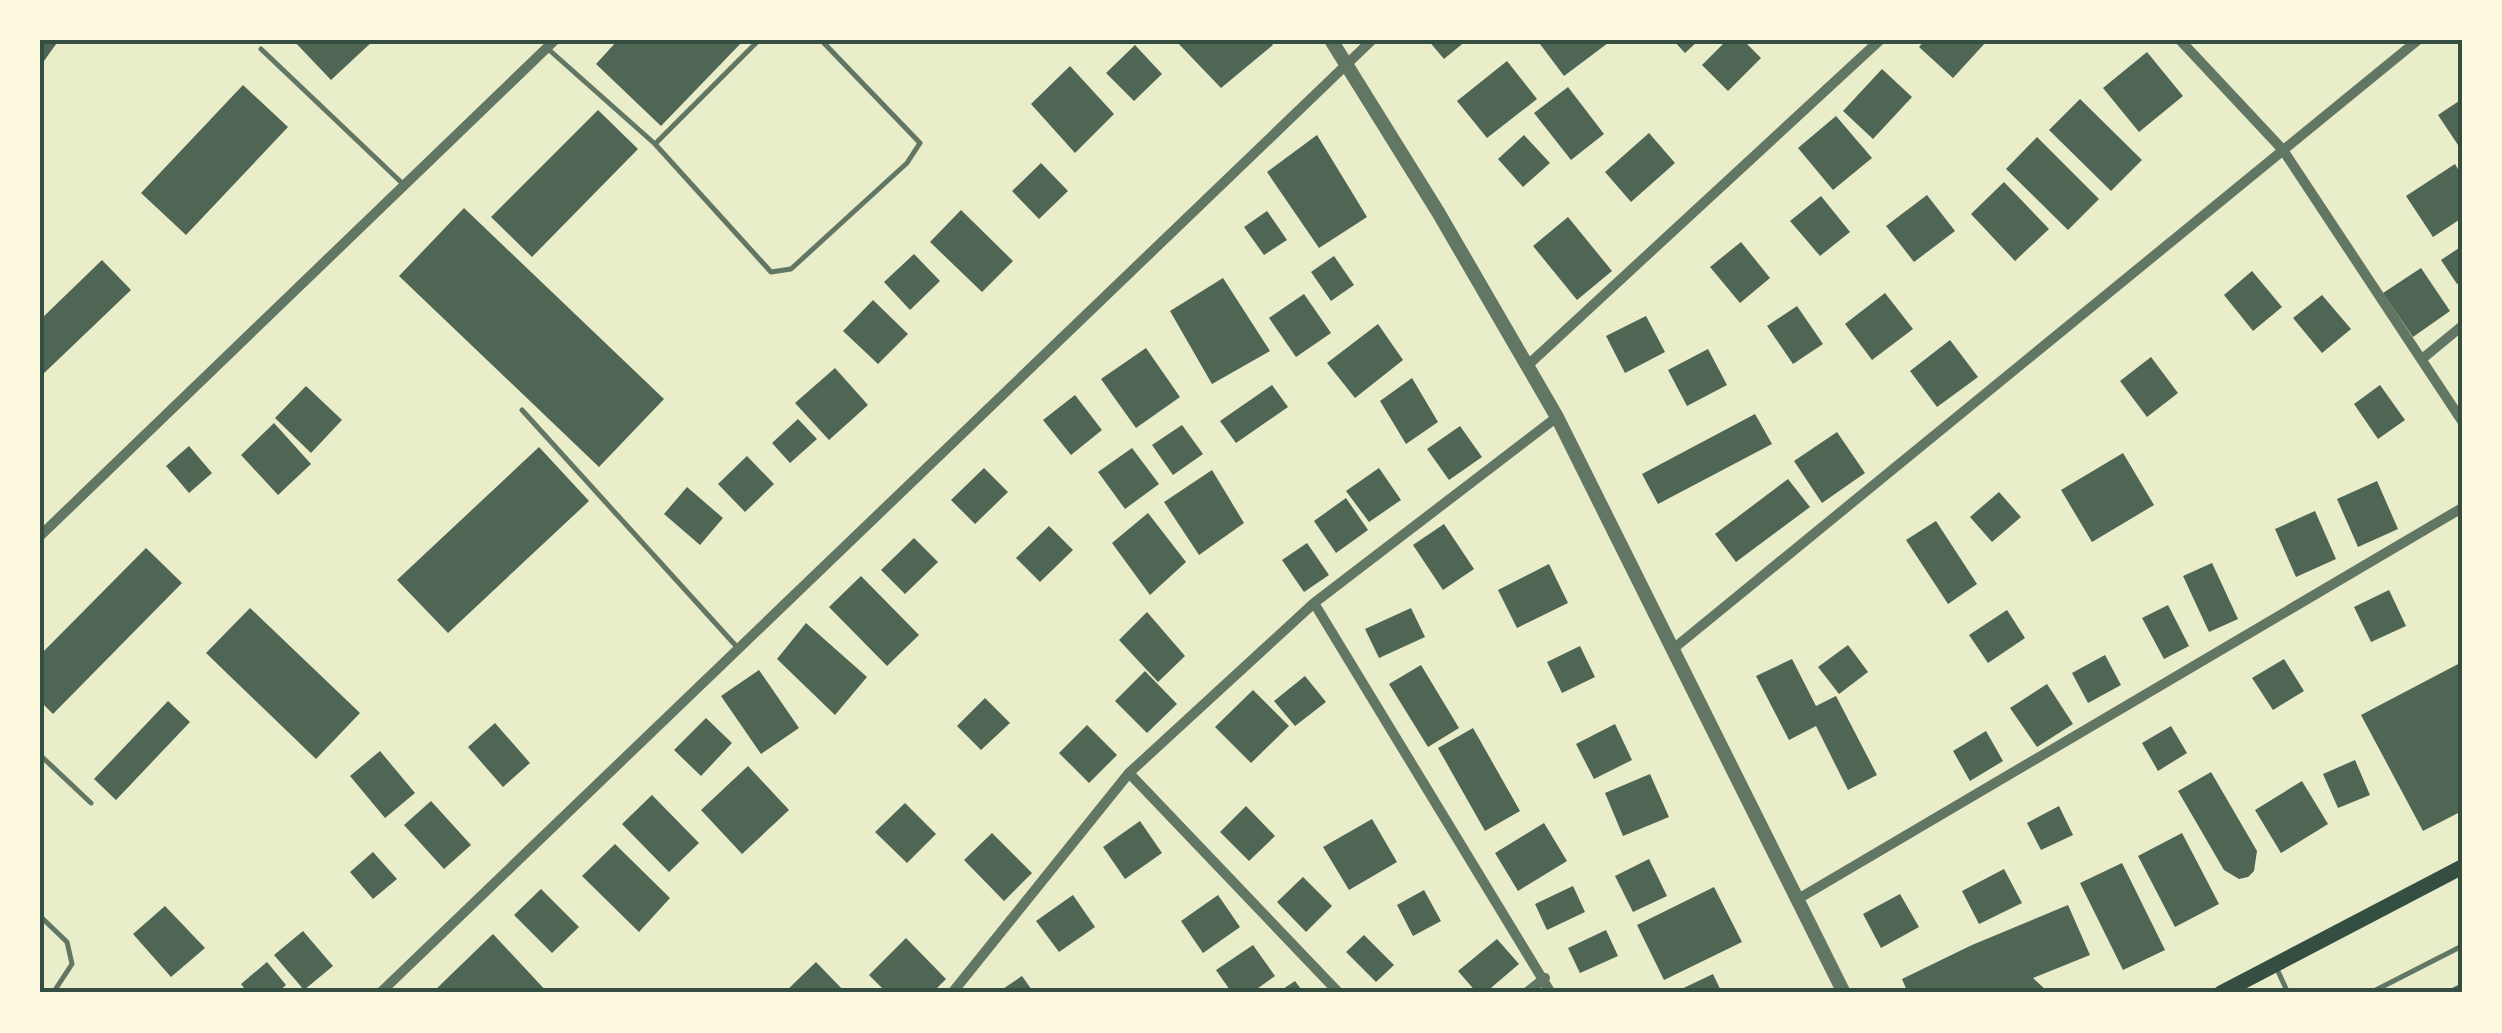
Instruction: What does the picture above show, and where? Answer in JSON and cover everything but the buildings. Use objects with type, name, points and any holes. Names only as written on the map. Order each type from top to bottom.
[{"type":"main road","points":[[2222,993],[2462,867]]},
{"type":"street","points":[[1331,40],[1557,417],[1844,993]]},
{"type":"street","points":[[380,993],[1372,40]]},
{"type":"street","points":[[1528,365],[1880,40]]},
{"type":"street","points":[[2180,40],[2283,150],[2462,421]]},
{"type":"street","points":[[1674,650],[2418,40]]},
{"type":"street","points":[[40,536],[551,44]]},
{"type":"street","points":[[2422,359],[2462,326]]},
{"type":"street","points":[[952,993],[1129,773],[1314,602],[1557,417]]},
{"type":"street","points":[[1798,898],[2462,508]]},
{"type":"street","points":[[1314,602],[1551,993]]},
{"type":"street","points":[[1129,773],[1339,993]]},
{"type":"street","points":[[1526,993],[1545,978]]},
{"type":"lane","points":[[655,144],[760,40]]},
{"type":"lane","points":[[551,44],[655,144],[772,272],[791,269],[907,162],[920,144],[821,40]]},
{"type":"lane","points":[[261,49],[405,186]]},
{"type":"lane","points":[[522,410],[739,649]]},
{"type":"lane","points":[[40,755],[90,804]]},
{"type":"lane","points":[[40,916],[67,942],[72,964],[53,993]]},
{"type":"lane","points":[[2370,993],[2462,946]]},
{"type":"lane","points":[[2275,965],[2288,993]]}]
